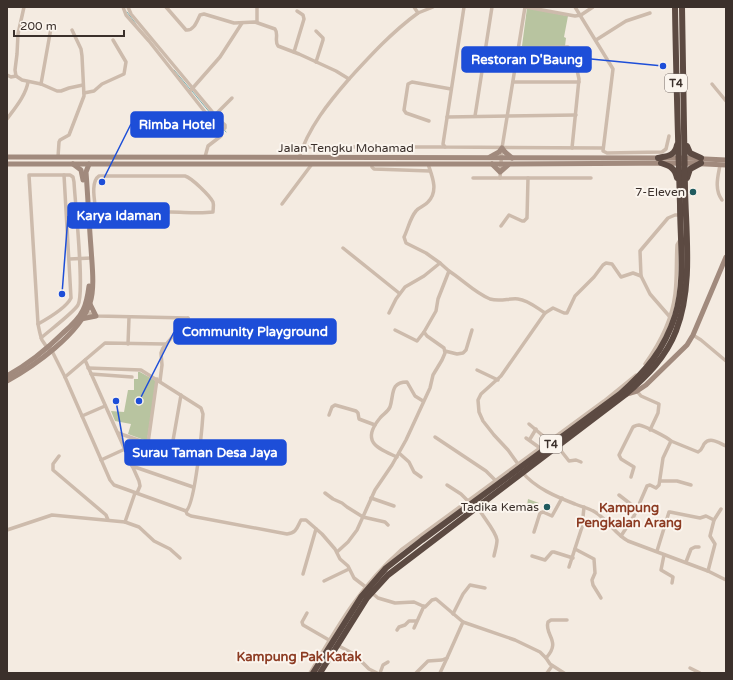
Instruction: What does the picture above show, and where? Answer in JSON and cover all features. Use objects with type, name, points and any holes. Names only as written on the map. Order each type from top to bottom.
[{"type":"highway","name":"T4","points":[[675,7],[682,133]]},
{"type":"highway","name":"T4","points":[[320,673],[368,589],[522,472],[558,447],[626,394],[635,390],[661,359],[676,332],[686,288],[687,272],[682,186],[682,7]]},
{"type":"highway","points":[[659,161],[675,152],[682,133]]},
{"type":"highway","points":[[682,133],[688,150],[692,155],[701,161],[690,169],[682,186]]},
{"type":"highway","points":[[659,161],[673,168],[682,186]]},
{"type":"highway","name":"T4","points":[[311,673],[361,597],[386,568],[620,394],[656,357],[667,336],[674,317],[681,287],[680,215],[682,186]]},
{"type":"main road","points":[[487,158],[499,152],[502,148],[513,158]]},
{"type":"main road","name":"Jalan Tengku Mohamad","points":[[7,157],[513,158],[659,161]]},
{"type":"main road","points":[[142,157],[148,161],[153,161],[154,164]]},
{"type":"main road","points":[[701,161],[726,160]]},
{"type":"main road","name":"Jalan Tengku Mohamad","points":[[7,164],[509,164],[701,161]]},
{"type":"main road","points":[[701,161],[723,165]]},
{"type":"main road","points":[[73,164],[81,170],[87,212]]},
{"type":"main road","points":[[7,376],[50,350],[90,304],[92,281],[87,212],[86,172],[89,164]]},
{"type":"main road","points":[[492,164],[500,172],[509,164]]},
{"type":"main road","points":[[635,390],[646,385],[687,345],[724,271],[726,257]]},
{"type":"main road","points":[[7,381],[32,367],[70,333],[82,319],[85,311],[89,286],[90,258]]},
{"type":"main road","points":[[82,319],[96,316],[90,304]]},
{"type":"street","points":[[16,76],[15,70],[18,34],[24,7]]},
{"type":"street","points":[[123,7],[126,15],[133,20],[222,130]]},
{"type":"street","points":[[128,7],[133,20]]},
{"type":"street","points":[[166,7],[186,30],[193,28],[202,14],[234,23],[252,21],[257,22],[275,29],[277,32],[276,43],[278,46],[316,62],[350,79]]},
{"type":"street","points":[[257,7],[257,22]]},
{"type":"street","points":[[414,7],[418,13]]},
{"type":"street","points":[[299,158],[302,147],[327,105],[380,45],[403,24],[418,13],[433,7]]},
{"type":"street","points":[[446,147],[443,144],[464,7]]},
{"type":"street","points":[[475,116],[492,7]]},
{"type":"street","points":[[500,178],[502,148],[525,7],[572,16],[581,15],[593,7]]},
{"type":"street","points":[[575,7],[613,69],[603,151],[606,153],[660,152],[666,149],[669,136]]},
{"type":"street","points":[[294,52],[304,19],[303,15],[297,11]]},
{"type":"street","points":[[596,40],[626,21],[650,13]]},
{"type":"street","points":[[191,90],[220,57],[242,22]]},
{"type":"street","points":[[41,84],[51,28]]},
{"type":"street","points":[[58,157],[59,142],[68,135],[84,93],[81,48],[72,30]]},
{"type":"street","points":[[316,31],[323,38],[323,40],[316,62]]},
{"type":"street","points":[[84,93],[94,91],[102,84],[124,74],[126,62],[113,40]]},
{"type":"street","points":[[518,48],[569,48],[573,52],[579,82],[572,148]]},
{"type":"street","points":[[7,75],[11,77],[16,76],[28,82],[41,84],[57,91],[83,85]]},
{"type":"street","points":[[7,119],[17,105],[27,87],[28,82]]},
{"type":"street","points":[[429,121],[406,113],[404,110],[408,84],[412,82],[451,89]]},
{"type":"street","points":[[513,82],[579,82]]},
{"type":"street","points":[[712,84],[726,101]]},
{"type":"street","points":[[722,95],[726,93]]},
{"type":"street","points":[[213,117],[232,98]]},
{"type":"street","points":[[447,117],[576,115]]},
{"type":"street","points":[[205,158],[208,146],[221,136],[225,125],[213,117]]},
{"type":"street","points":[[302,147],[603,148]]},
{"type":"street","points":[[282,204],[312,164]]},
{"type":"street","points":[[372,164],[374,169],[430,171]]},
{"type":"street","points":[[428,164],[434,182],[434,190],[432,197],[427,203],[414,213],[404,237],[406,243],[426,253],[476,291],[490,299],[498,300],[517,298],[525,300],[545,313]]},
{"type":"street","points":[[722,200],[718,195],[717,184],[723,165]]},
{"type":"street","points":[[41,338],[76,308],[80,295],[80,258],[74,178],[72,176],[29,175],[38,324],[41,338],[50,350],[65,377],[110,480],[114,485],[186,511],[187,514],[191,516],[287,534],[295,531],[303,519],[306,520],[337,552],[340,559],[349,569],[354,578],[378,598],[395,603],[414,602],[424,606]]},
{"type":"street","points":[[38,324],[70,300],[72,294],[64,175]]},
{"type":"street","points":[[87,212],[96,212],[213,212],[213,204],[211,200],[189,178],[185,176],[99,176],[96,177],[94,183],[96,212]]},
{"type":"street","points":[[473,178],[591,178]]},
{"type":"street","points":[[501,226],[509,215],[522,221],[527,218],[528,178]]},
{"type":"street","points":[[670,317],[650,294],[641,276],[641,249],[668,218],[675,215],[680,215]]},
{"type":"street","points":[[311,673],[329,640],[368,589],[378,571],[401,550],[604,401],[645,366],[662,338],[670,317],[675,292],[677,245],[680,240]]},
{"type":"street","points":[[343,248],[399,293]]},
{"type":"street","points":[[69,259],[90,258]]},
{"type":"street","points":[[389,313],[399,293],[440,263]]},
{"type":"street","points":[[518,464],[483,421],[479,412],[478,400],[480,394],[498,380],[545,313],[553,308],[567,313],[578,293],[606,263],[612,264],[621,277],[633,274],[641,276]]},
{"type":"street","points":[[395,330],[417,341],[436,311],[438,299],[449,271]]},
{"type":"street","points":[[85,311],[96,316],[129,318],[188,318],[165,344],[161,353],[162,364],[148,443]]},
{"type":"street","points":[[128,344],[129,318]]},
{"type":"street","points":[[424,332],[427,336],[444,348],[445,351],[457,354],[463,353],[466,350],[472,330]]},
{"type":"street","points":[[693,335],[726,362]]},
{"type":"street","points":[[65,377],[105,343],[165,344]]},
{"type":"street","points":[[337,552],[350,540],[363,517],[371,498],[398,455],[430,388],[433,375],[442,360],[445,351]]},
{"type":"street","points":[[85,360],[139,481],[140,486],[125,522]]},
{"type":"street","points":[[88,368],[136,369],[143,371],[201,408],[203,412],[198,461],[190,507],[186,511]]},
{"type":"street","points":[[477,370],[498,380]]},
{"type":"street","points":[[91,374],[132,377]]},
{"type":"street","points":[[420,477],[414,472],[409,462],[398,455],[378,448],[371,440],[371,436],[380,418],[388,410],[394,388],[397,385],[407,382],[415,396],[423,401]]},
{"type":"street","points":[[635,390],[641,396],[659,404],[658,413],[650,430]]},
{"type":"street","points":[[171,452],[181,395]]},
{"type":"street","points":[[329,415],[332,407],[335,405],[356,410],[359,419],[376,425]]},
{"type":"street","points":[[82,416],[105,406]]},
{"type":"street","points":[[530,424],[549,441]]},
{"type":"street","points":[[631,477],[634,466],[621,459],[620,452],[633,427],[639,425],[666,437],[671,442],[698,452],[701,451],[706,442],[709,440],[713,440],[726,446]]},
{"type":"street","points":[[536,429],[528,438],[540,448]]},
{"type":"street","points":[[118,433],[198,461]]},
{"type":"street","points":[[435,438],[486,472],[496,481]]},
{"type":"street","points":[[621,536],[634,516],[647,486],[650,485],[658,488],[661,481],[663,458],[671,442]]},
{"type":"street","points":[[558,447],[569,461],[576,460],[582,462]]},
{"type":"street","points":[[101,460],[125,449]]},
{"type":"street","points":[[59,456],[53,464],[53,470],[106,515],[108,520]]},
{"type":"street","points":[[132,466],[193,487]]},
{"type":"street","points":[[522,472],[531,482],[601,516],[628,541],[686,562],[726,580]]},
{"type":"street","points":[[661,481],[677,481],[691,486]]},
{"type":"street","points":[[447,485],[464,496],[468,501]]},
{"type":"street","points":[[325,493],[363,517],[385,522],[388,525]]},
{"type":"street","points":[[619,495],[637,509]]},
{"type":"street","points":[[371,498],[394,506]]},
{"type":"street","points":[[534,532],[540,513],[543,512],[552,516],[562,498]]},
{"type":"street","points":[[477,506],[488,525],[494,531],[497,539],[494,556]]},
{"type":"street","points":[[569,567],[582,527],[584,507]]},
{"type":"street","points":[[708,571],[715,544],[710,536],[714,520],[721,509]]},
{"type":"street","points":[[657,551],[669,512],[700,518],[706,516],[714,520]]},
{"type":"street","points":[[7,530],[52,515],[125,522],[139,527],[154,541],[170,549],[180,558]]},
{"type":"street","points":[[303,574],[316,529]]},
{"type":"street","points":[[686,562],[691,549],[695,546],[699,547]]},
{"type":"street","points":[[575,549],[593,558],[595,573],[592,580],[593,585],[601,598]]},
{"type":"street","points":[[532,556],[545,560],[552,552],[554,552],[573,558]]},
{"type":"street","points":[[664,555],[661,570],[671,574],[673,577],[672,582]]},
{"type":"street","points":[[324,581],[349,569]]},
{"type":"street","points":[[453,614],[463,594],[470,585],[485,588]]},
{"type":"street","points":[[414,628],[424,606],[427,606],[432,600],[436,599],[463,622],[515,640],[540,652],[552,666],[564,673]]},
{"type":"street","points":[[307,613],[302,622],[304,625],[329,640]]},
{"type":"street","points":[[546,658],[550,653],[553,642],[547,628],[548,622],[551,620],[567,620]]},
{"type":"street","points":[[397,630],[399,626],[405,625],[409,621],[416,621]]},
{"type":"street","points":[[440,673],[463,622]]},
{"type":"street","points":[[337,645],[354,654],[369,669],[379,673],[383,665],[388,662]]},
{"type":"street","points":[[416,673],[428,661],[447,658]]},
{"type":"street","points":[[547,673],[552,666]]},
{"type":"street","points":[[690,668],[700,673]]},
{"type":"green space","points":[[527,8],[568,16],[564,37],[566,38],[565,46],[522,46]]},
{"type":"green space","points":[[138,372],[156,381],[147,441],[128,434],[131,424],[115,421],[111,411],[124,412],[128,390],[134,390],[134,379],[138,379]]},
{"type":"green space","points":[[528,499],[539,503],[537,509],[527,506]]},
{"type":"waterway","points":[[127,12],[136,24]]},
{"type":"waterway","points":[[174,70],[190,89]]},
{"type":"waterway","points":[[192,91],[226,132]]},
{"type":"place","name":"Restoran D'Baung","points":[[663,66]]},
{"type":"place","name":"Rimba Hotel","points":[[102,182]]},
{"type":"place","name":"7-Eleven","points":[[693,192]]},
{"type":"place","name":"Karya Idaman","points":[[62,294]]},
{"type":"place","name":"Surau Taman Desa Jaya","points":[[116,401]]},
{"type":"place","name":"Community Playground","points":[[139,401]]},
{"type":"place","name":"Tadika Kemas","points":[[547,507]]},
{"type":"district","name":"Kampung Pengkalan Arang","points":[[629,514]]},
{"type":"district","name":"Kampung Pak Katak","points":[[299,656]]}]
